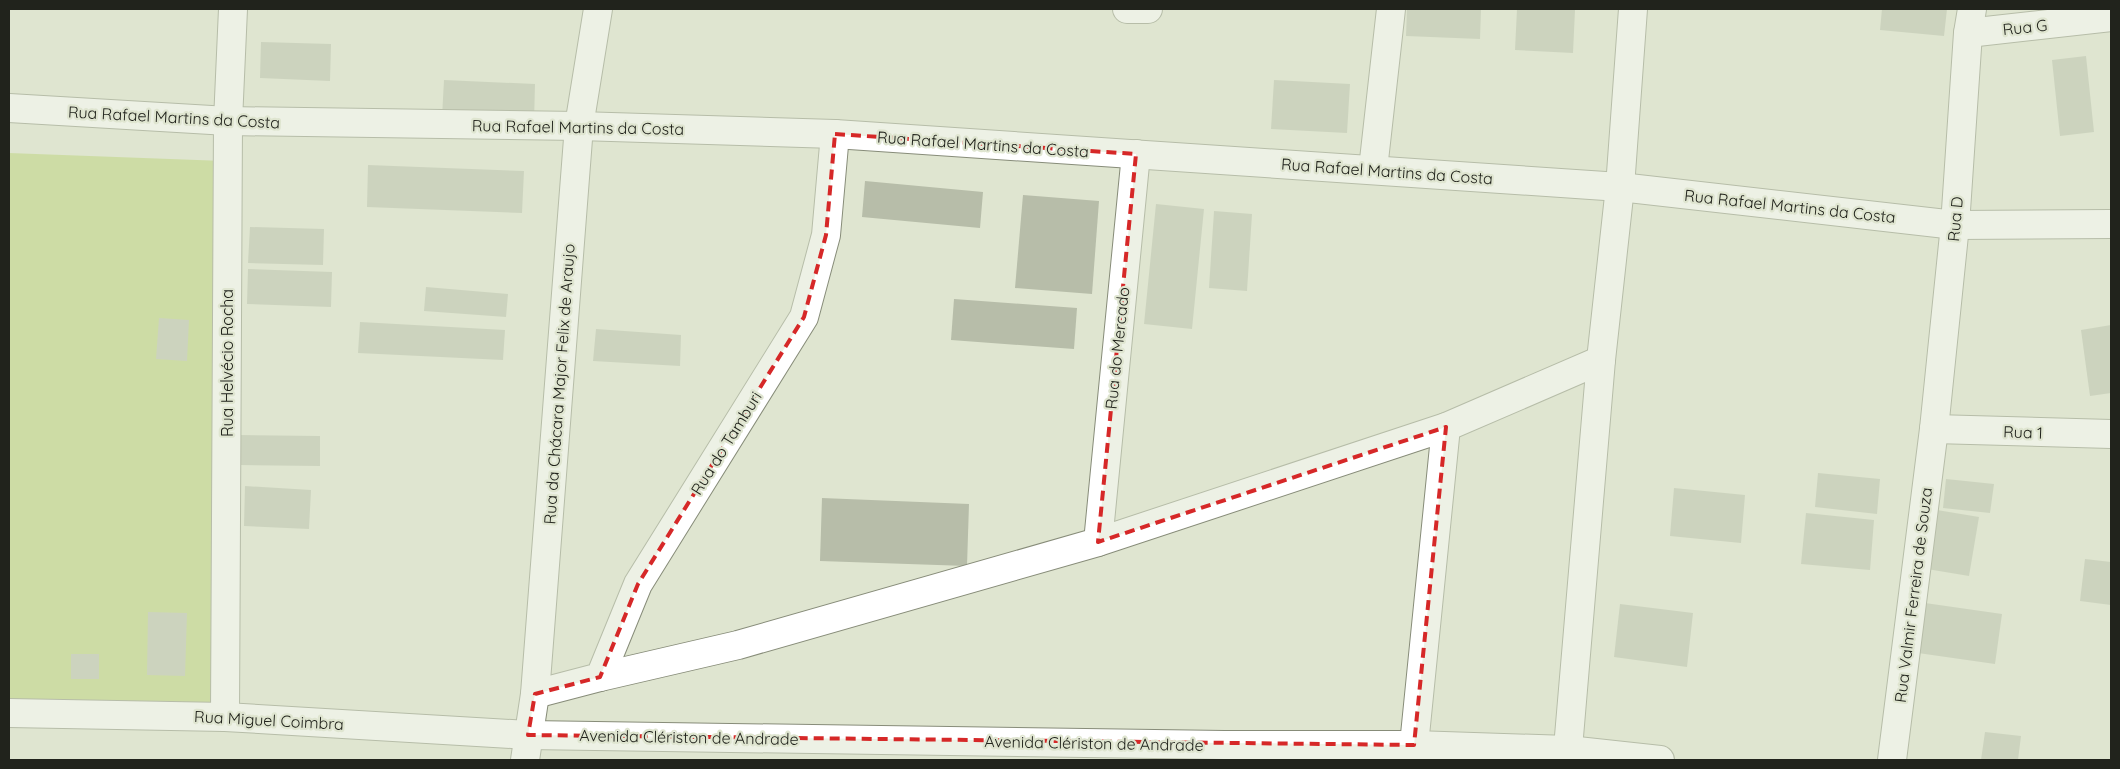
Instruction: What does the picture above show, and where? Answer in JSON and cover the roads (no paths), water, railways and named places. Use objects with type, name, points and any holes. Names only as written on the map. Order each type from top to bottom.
[{"type":"street","name":"Rua Helvécio Rocha","points":[[225,717],[228,121],[233,9]]},
{"type":"street","name":"Rua da Chácara Major Felix de Araujo","points":[[527,748],[535,694],[579,126],[598,9]]},
{"type":"street","points":[[1127,9],[1148,9]]},
{"type":"street","points":[[1374,169],[1391,9]]},
{"type":"street","points":[[1568,755],[1600,360],[1620,187],[1633,9]]},
{"type":"street","name":"Rua G","points":[[1970,21],[2111,17]]},
{"type":"street","name":"Rua D","points":[[1934,429],[1954,224],[1970,21]]},
{"type":"street","name":"Rua Rafael Martins da Costa","points":[[9,108],[228,121],[579,126],[835,134],[1620,187],[1954,224],[2111,224]]},
{"type":"street","name":"Rua do Tamburi","points":[[600,677],[638,584],[804,316],[826,235],[835,134]]},
{"type":"street","name":"Rua do Mercado","points":[[1098,542],[1136,154]]},
{"type":"street","points":[[535,694],[738,645],[1098,542],[1446,427],[1600,360]]},
{"type":"street","points":[[1414,744],[1446,427]]},
{"type":"street","name":"Rua 1","points":[[1934,429],[2111,434]]},
{"type":"street","name":"Rua Valmir Ferreira de Souza","points":[[1892,760],[1934,429]]},
{"type":"street","name":"Rua Miguel Coimbra","points":[[9,713],[225,717],[527,748]]},
{"type":"street","name":"Avenida Clériston de Andrade","points":[[527,748],[1223,753],[1414,744],[1660,760]]}]
